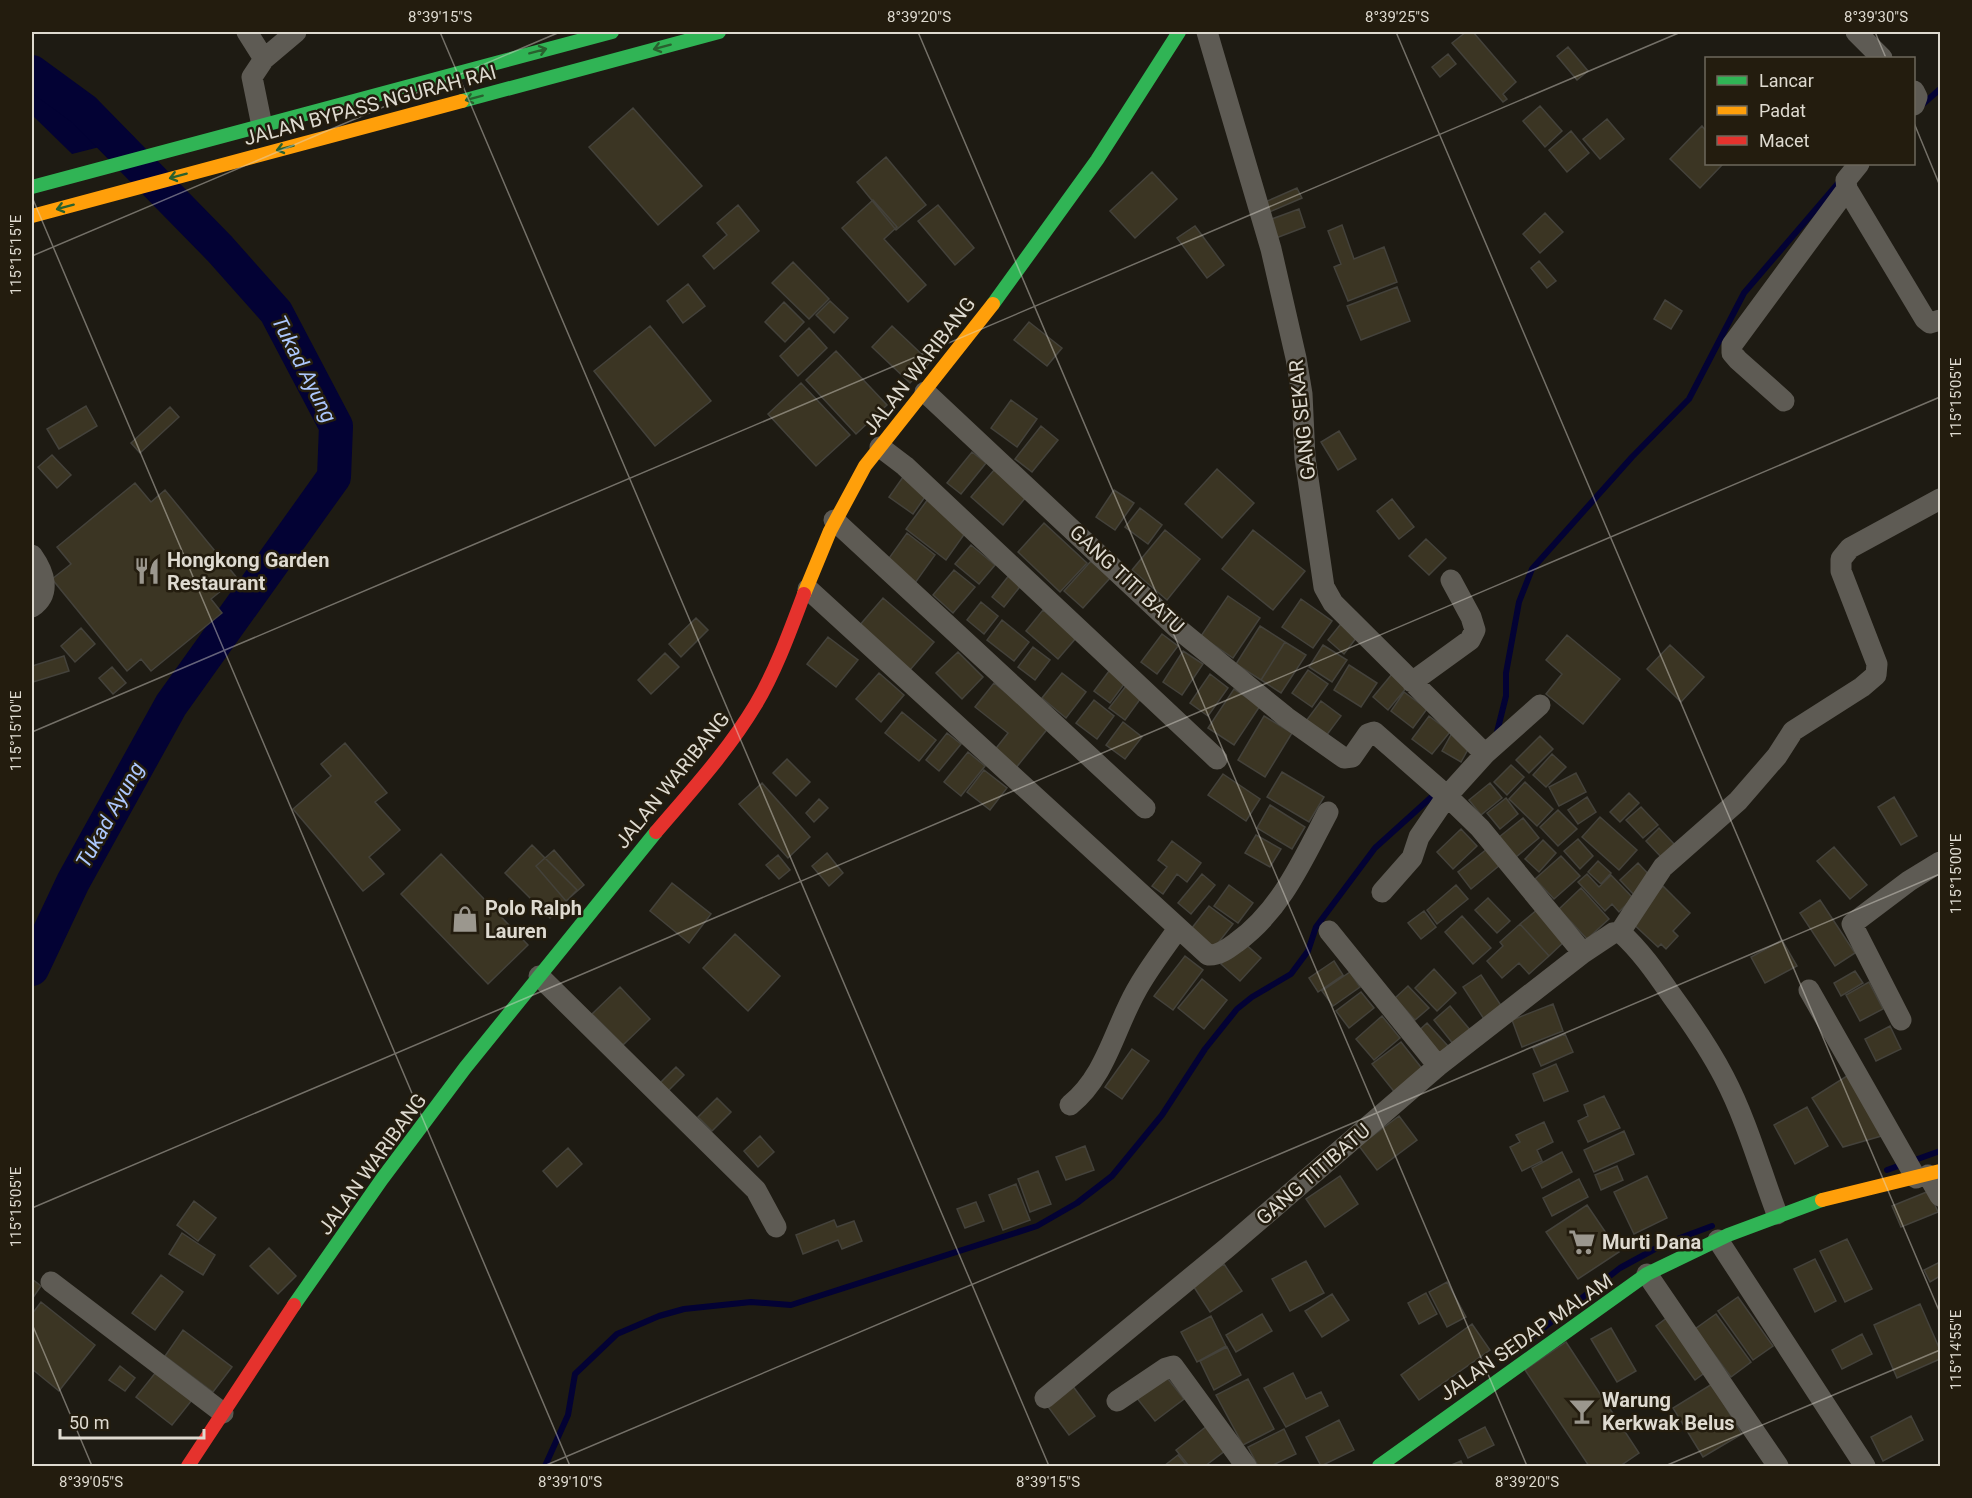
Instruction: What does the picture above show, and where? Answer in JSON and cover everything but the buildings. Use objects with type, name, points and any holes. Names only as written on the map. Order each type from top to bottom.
[{"type":"main road","name":"JALAN BYPASS NGURAH RAI","points":[[32,187],[612,32]]},
{"type":"main road","name":"JALAN BYPASS NGURAH RAI","points":[[32,216],[719,32]]},
{"type":"main road","name":"JALAN WARIBANG","points":[[188,1467],[350,1225],[468,1065],[739,731],[760,696],[807,589],[834,520],[861,471],[1034,250],[1120,128],[1179,32]]},
{"type":"main road","name":"JALAN SEDAP MALAM","points":[[1379,1467],[1647,1274],[1718,1240],[1774,1206],[1830,1197],[1920,1170]]},
{"type":"street","points":[[247,32],[264,59]]},
{"type":"street","points":[[262,126],[251,85],[252,77],[264,59],[296,32]]},
{"type":"street","name":"GANG SEKAR","points":[[1207,32],[1271,249],[1296,358],[1302,394],[1305,458],[1324,587],[1333,603],[1482,751]]},
{"type":"street","points":[[1856,32],[1881,57]]},
{"type":"street","points":[[1858,165],[1846,180],[1847,189],[1925,319],[1930,323],[1941,320]]},
{"type":"street","points":[[1784,401],[1738,360],[1732,353],[1732,345],[1847,189]]},
{"type":"street","name":"GANG TITI BATU","points":[[925,392],[1177,628],[1286,717],[1339,755],[1352,757],[1368,734],[1375,733],[1441,791]]},
{"type":"street","points":[[880,447],[913,474],[1217,759]]},
{"type":"street","points":[[1774,1206],[1741,1114],[1702,1038],[1638,948],[1620,932],[1663,867],[1738,801],[1777,756],[1793,731],[1862,687],[1876,675],[1877,664],[1841,571],[1841,559],[1850,548],[1941,499]]},
{"type":"street","points":[[834,520],[1145,808]]},
{"type":"street","points":[[32,555],[45,581],[43,596],[32,608]]},
{"type":"street","points":[[1412,682],[1470,640],[1475,630],[1472,617],[1451,580]]},
{"type":"street","points":[[807,589],[1177,930],[1211,956],[1223,951],[1255,929],[1286,890],[1328,812]]},
{"type":"street","points":[[1382,892],[1412,858],[1419,837],[1441,791],[1482,751],[1540,705]]},
{"type":"street","points":[[1441,791],[1508,861],[1583,953]]},
{"type":"street","points":[[1901,1020],[1852,924],[1909,881],[1941,862]]},
{"type":"street","points":[[1070,1106],[1086,1093],[1097,1076],[1136,991],[1177,930]]},
{"type":"street","points":[[1329,931],[1438,1066]]},
{"type":"street","name":"GANG TITIBATU","points":[[1045,1398],[1228,1247],[1438,1066],[1583,953],[1615,932],[1620,932]]},
{"type":"street","points":[[539,976],[756,1190],[776,1227]]},
{"type":"street","points":[[1809,990],[1920,1170],[1941,1196]]},
{"type":"street","points":[[1718,1240],[1865,1467]]},
{"type":"street","points":[[1647,1274],[1778,1467]]},
{"type":"street","points":[[51,1282],[223,1413]]},
{"type":"street","points":[[1118,1401],[1166,1368],[1173,1366],[1245,1467]]},
{"type":"shaded area","points":[[32,55],[98,103],[135,138],[72,154],[32,115]]},
{"type":"waterway","name":"Tukad Ayung","points":[[32,72],[84,110],[220,249],[276,312],[336,426],[334,477],[171,705],[73,882],[32,969]]},
{"type":"waterway","points":[[1923,104],[1940,89]]},
{"type":"waterway","points":[[1497,732],[1506,696],[1506,673],[1519,602],[1532,569],[1632,457],[1689,399],[1744,293],[1840,181]]},
{"type":"waterway","points":[[545,1466],[568,1415],[575,1374],[617,1334],[659,1316],[684,1309],[751,1302],[791,1305],[1037,1226],[1077,1203],[1112,1176],[1162,1115],[1205,1049],[1237,1009],[1252,997],[1291,974],[1308,951],[1316,927],[1375,848],[1437,792]]},
{"type":"waterway","points":[[1887,1170],[1940,1151]]},
{"type":"waterway","points":[[1526,1342],[1620,1268],[1664,1244],[1712,1226]]},
{"type":"traffic: fast","points":[[32,187],[612,32]]},
{"type":"traffic: fast","points":[[462,101],[719,32]]},
{"type":"traffic: fast","points":[[993,304],[1097,160],[1179,32]]},
{"type":"traffic: fast","points":[[294,1305],[382,1179],[465,1068],[656,832]]},
{"type":"traffic: fast","points":[[1379,1466],[1647,1274],[1728,1235],[1822,1200]]},
{"type":"traffic: slow","points":[[32,216],[462,101]]},
{"type":"traffic: slow","points":[[804,594],[830,531],[865,466],[993,304]]},
{"type":"traffic: slow","points":[[1822,1200],[1940,1171]]},
{"type":"traffic: jam","points":[[656,832],[696,786],[756,704],[776,664],[804,594]]},
{"type":"traffic: jam","points":[[188,1466],[294,1305]]},
{"type":"place","name":"Hongkong Garden Restaurant","points":[[147,571]]},
{"type":"place","name":"Polo Ralph Lauren","points":[[465,919]]},
{"type":"place","name":"Murti Dana","points":[[1582,1242]]},
{"type":"place","name":"Warung Kerkwak Belus","points":[[1582,1411]]}]
